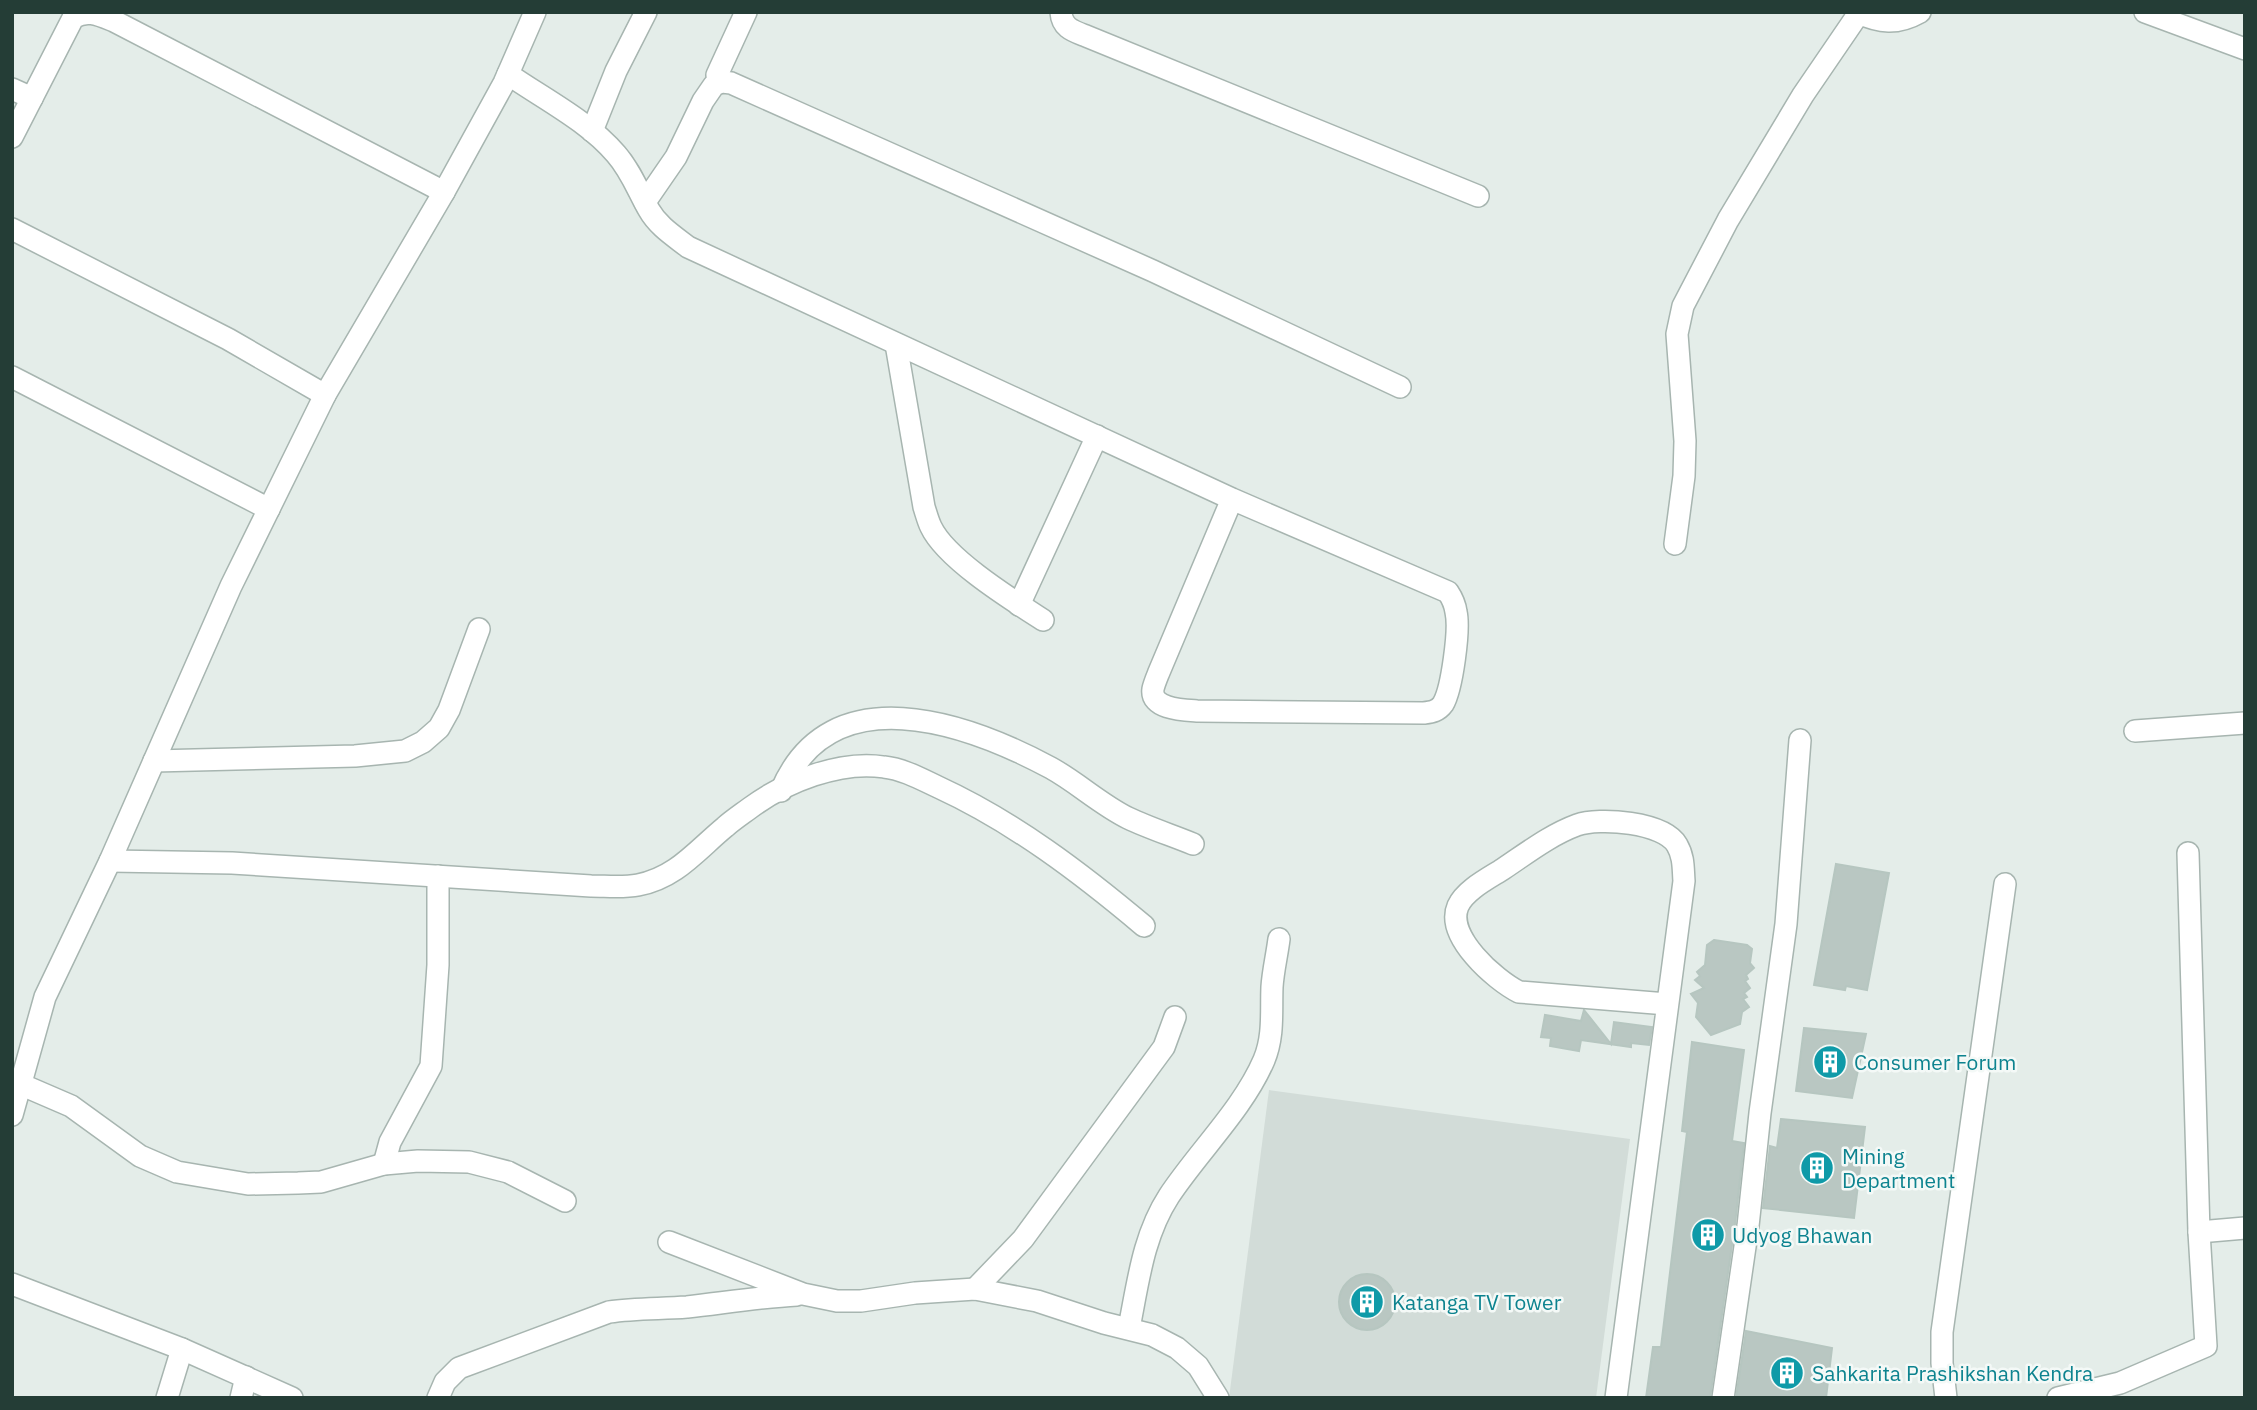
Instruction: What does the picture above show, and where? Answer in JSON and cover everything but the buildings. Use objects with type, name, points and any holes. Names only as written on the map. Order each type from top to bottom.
[{"type":"street","points":[[12,1115],[45,997],[110,862],[230,586],[325,395],[444,192],[508,74],[536,12]]},
{"type":"street","points":[[592,131],[646,12]]},
{"type":"street","points":[[717,75],[746,12]]},
{"type":"street","points":[[1061,12],[1067,28],[1478,195]]},
{"type":"street","points":[[1675,544],[1684,476],[1685,441],[1677,334],[1683,306],[1755,174],[1803,94],[1857,13],[1873,20],[1892,23],[1906,20],[1920,12]]},
{"type":"street","points":[[2145,12],[2245,48]]},
{"type":"street","points":[[12,137],[73,18],[89,13],[114,21],[444,192]]},
{"type":"street","points":[[508,74],[592,131],[617,155],[636,183],[650,212],[666,231],[688,247],[1232,499],[1448,592],[1457,615],[1457,641],[1448,693],[1442,705],[1436,710],[1411,713],[1197,711],[1175,709],[1158,703],[1153,690],[1159,672],[1232,499]]},
{"type":"street","points":[[645,202],[676,157],[703,101],[715,85],[731,82],[1153,271],[1400,387]]},
{"type":"street","points":[[12,89],[32,97]]},
{"type":"street","points":[[12,229],[228,339],[325,395]]},
{"type":"street","points":[[896,344],[924,507],[931,528],[947,549],[998,591],[1043,620]]},
{"type":"street","points":[[12,377],[269,509]]},
{"type":"street","points":[[1019,605],[1097,436]]},
{"type":"street","points":[[154,761],[355,756],[405,751],[424,742],[439,728],[449,710],[479,629]]},
{"type":"street","points":[[781,791],[788,773],[801,754],[821,737],[853,723],[876,717],[914,719],[984,737],[1053,769],[1128,818],[1193,844]]},
{"type":"street","points":[[2135,731],[2245,723]]},
{"type":"street","points":[[1723,1398],[1748,1226],[1786,924],[1800,740]]},
{"type":"street","points":[[110,862],[232,863],[590,886],[636,885],[661,879],[681,867],[724,827],[760,801],[824,770],[883,766],[907,772],[972,802],[1084,876],[1144,926]]},
{"type":"street","points":[[1616,1398],[1684,881],[1683,859],[1676,842],[1650,828],[1610,821],[1580,824],[1558,832],[1483,882],[1462,898],[1457,907],[1456,928],[1463,940],[1489,971],[1508,987],[1519,992],[1667,1004]]},
{"type":"street","points":[[2058,1398],[2120,1383],[2206,1346],[2199,1232],[2188,853]]},
{"type":"street","points":[[384,1164],[390,1142],[431,1066],[438,965],[438,876]]},
{"type":"street","points":[[1946,1398],[1942,1332],[2005,884]]},
{"type":"street","points":[[1129,1328],[1143,1255],[1151,1231],[1168,1198],[1250,1087],[1264,1059],[1273,1016],[1272,986],[1279,939]]},
{"type":"street","points":[[975,1289],[1023,1239],[1056,1195],[1164,1047],[1175,1017]]},
{"type":"street","points":[[20,1084],[71,1106],[140,1156],[177,1172],[248,1184],[298,1184],[321,1182],[384,1164],[418,1161],[469,1162],[508,1172],[565,1201]]},
{"type":"street","points":[[2199,1232],[2245,1228]]},
{"type":"street","points":[[668,1242],[803,1294],[837,1301],[975,1289],[1037,1301],[1152,1335],[1177,1348],[1198,1366],[1218,1398]]},
{"type":"street","points":[[12,1284],[182,1349],[243,1387],[292,1398]]},
{"type":"street","points":[[438,1398],[444,1382],[459,1368],[609,1312],[803,1294]]},
{"type":"street","points":[[167,1398],[182,1349]]},
{"type":"shaded area","points":[[1269,1090],[1630,1139],[1596,1398],[1229,1398]]},
{"type":"place","name":"Consumer Forum","points":[[1830,1062]]},
{"type":"place","name":"Mining Department","points":[[1817,1168]]},
{"type":"place","name":"Udyog Bhawan","points":[[1708,1235]]},
{"type":"place","name":"Katanga TV Tower","points":[[1367,1302]]},
{"type":"place","name":"Sahkarita Prashikshan Kendra","points":[[1787,1373]]}]
